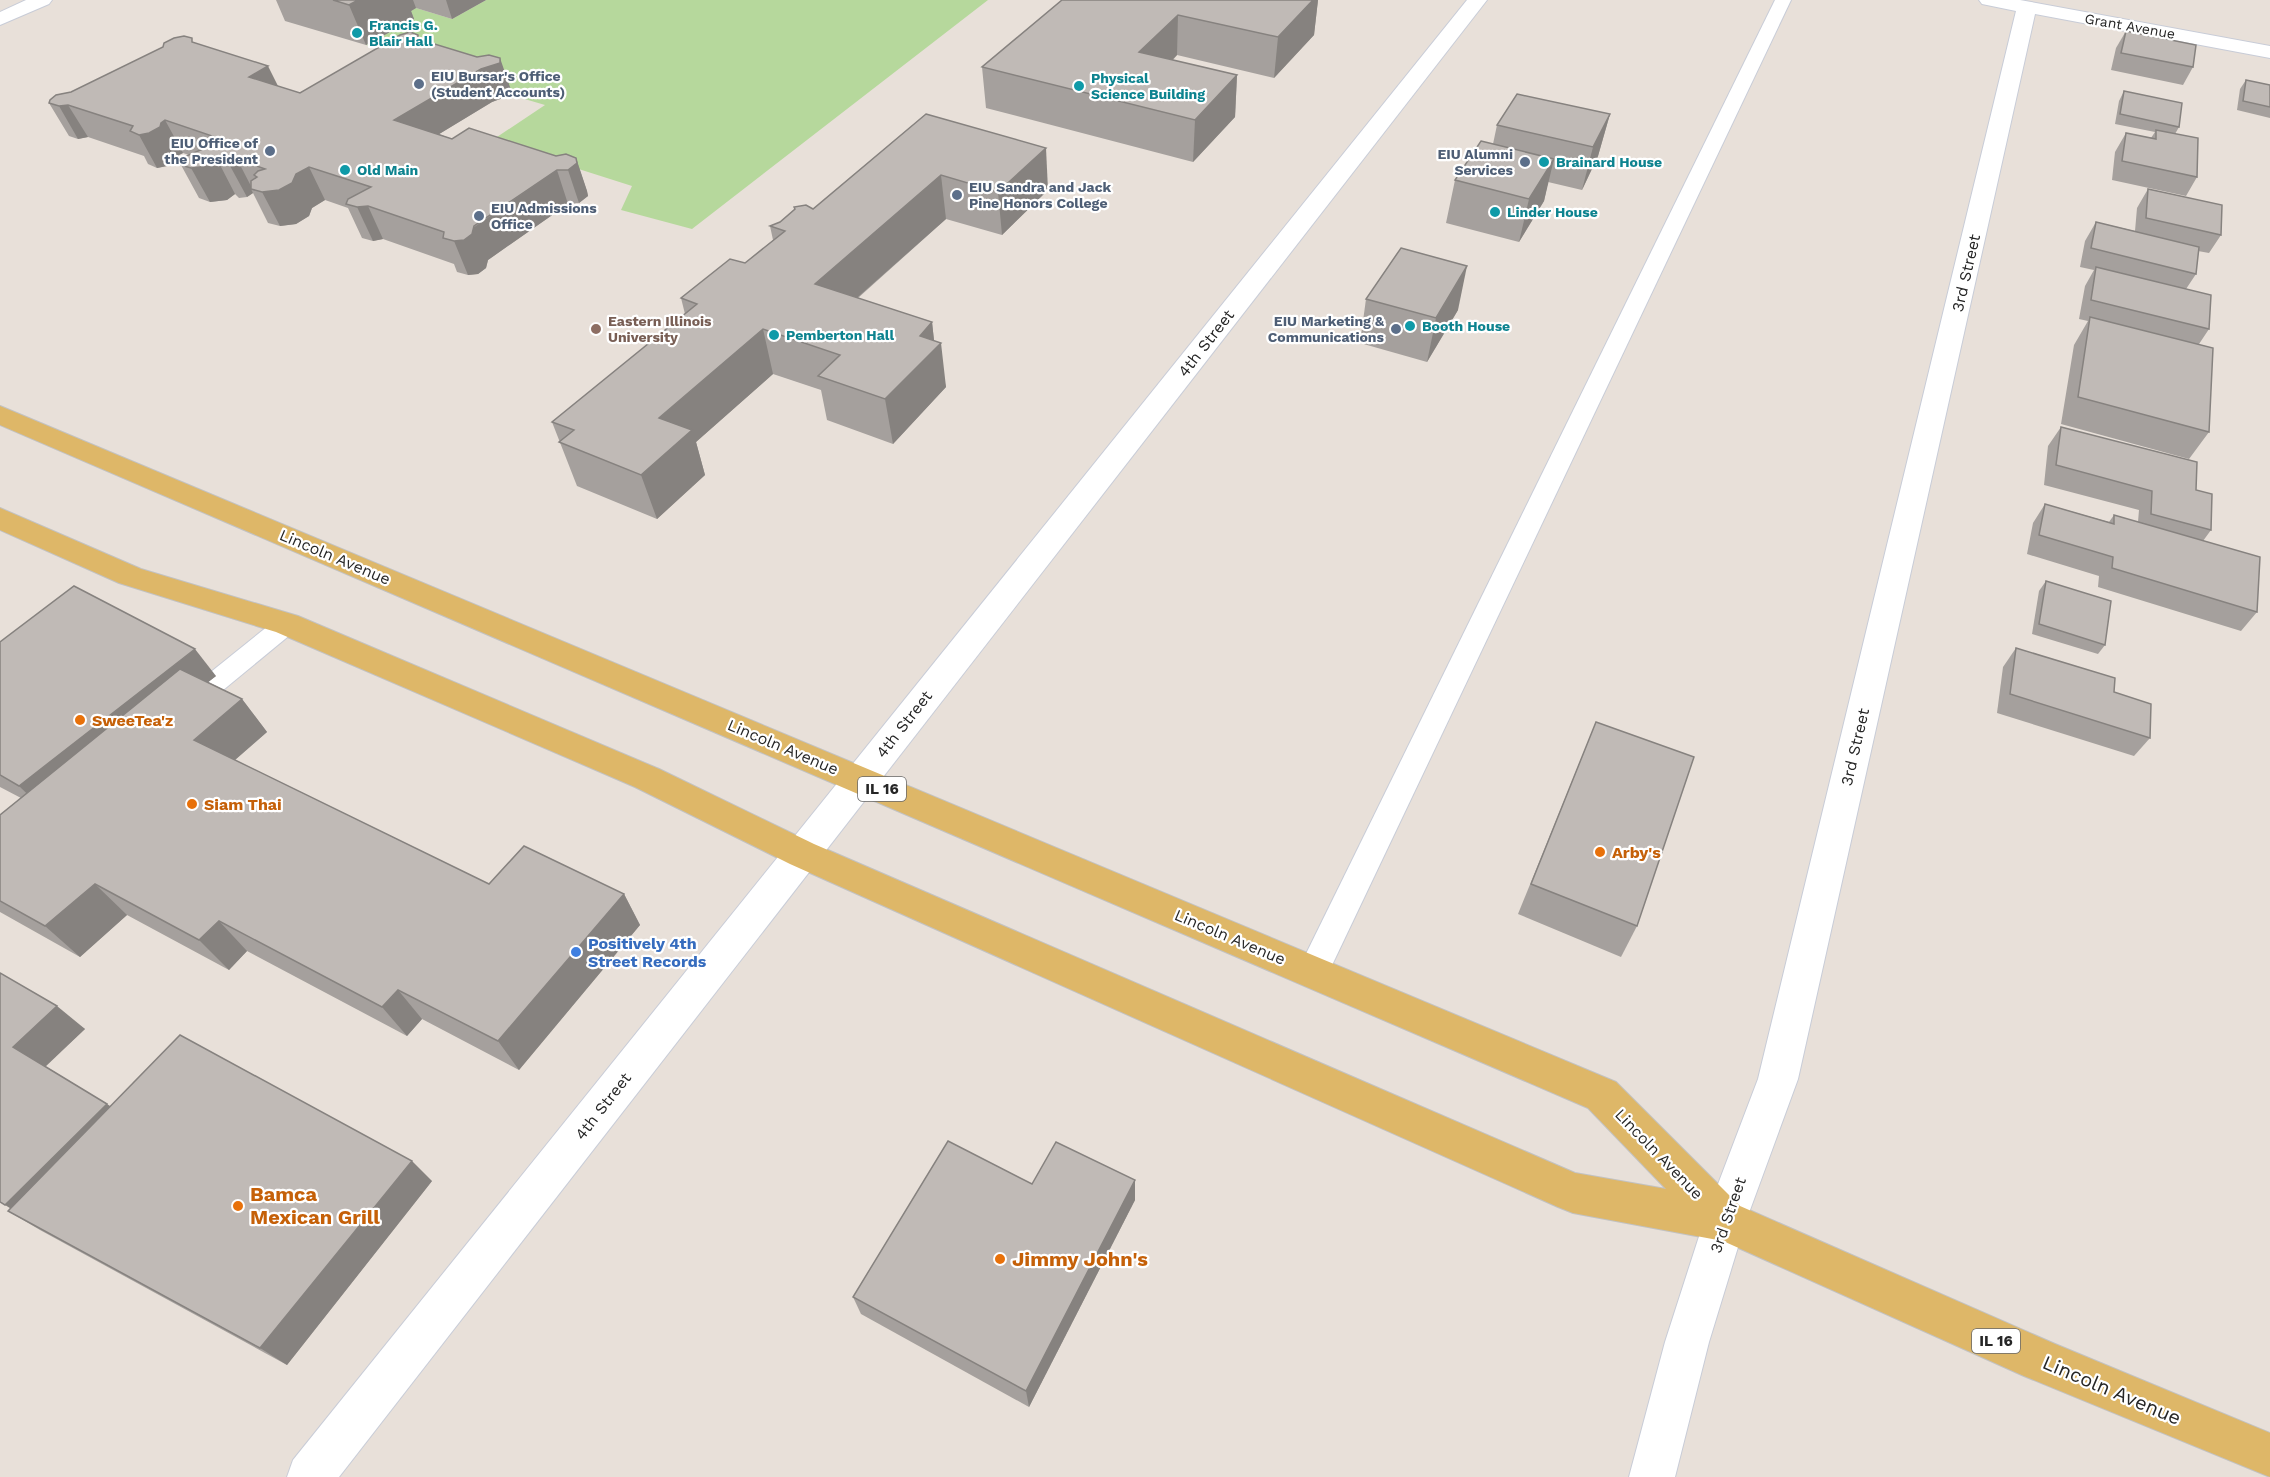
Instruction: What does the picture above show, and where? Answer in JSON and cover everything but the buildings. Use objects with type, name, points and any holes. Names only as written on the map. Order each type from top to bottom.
[{"type":"main road","name":"Lincoln Avenue","points":[[0,415],[1602,1095],[1725,1221]]},
{"type":"main road","name":"Lincoln Avenue","points":[[0,518],[130,576],[287,624],[647,778],[802,854],[1573,1193],[1725,1221],[2040,1360],[2270,1456]]},
{"type":"street","points":[[0,19],[42,0]]},
{"type":"street","name":"4th Street","points":[[310,1477],[1477,0]]},
{"type":"street","name":"Grant Avenue","points":[[1989,0],[2270,52]]},
{"type":"street","name":"3rd Street","points":[[1652,1477],[1687,1342],[1725,1221],[1778,1079],[2027,7]]},
{"type":"lane","points":[[1312,972],[1783,0]]},
{"type":"lane","points":[[167,721],[287,624]]},
{"type":"green space","points":[[486,0],[988,0],[692,229],[621,210],[632,186],[491,141],[545,105],[511,95],[511,90],[366,45],[413,19],[403,15],[416,8],[452,19]]},
{"type":"place","name":"Francis G. Blair Hall","points":[[357,33]]},
{"type":"place","name":"EIU Bursar's Office (Student Accounts)","points":[[419,84]]},
{"type":"place","name":"Physical Science Building","points":[[1079,86]]},
{"type":"place","name":"EIU Office of the President","points":[[270,151]]},
{"type":"place","name":"EIU Alumni Services","points":[[1525,162]]},
{"type":"place","name":"Brainard House","points":[[1544,162]]},
{"type":"place","name":"Old Main","points":[[345,170]]},
{"type":"place","name":"EIU Sandra and Jack Pine Honors College","points":[[957,195]]},
{"type":"place","name":"Linder House","points":[[1495,212]]},
{"type":"place","name":"EIU Admissions Office","points":[[479,216]]},
{"type":"place","name":"Booth House","points":[[1410,326]]},
{"type":"place","name":"Eastern Illinois University","points":[[596,329]]},
{"type":"place","name":"EIU Marketing & Communications","points":[[1396,329]]},
{"type":"place","name":"Pemberton Hall","points":[[774,335]]},
{"type":"place","name":"SweeTea'z","points":[[80,720]]},
{"type":"place","name":"Siam Thai","points":[[192,804]]},
{"type":"place","name":"Arby's","points":[[1600,852]]},
{"type":"place","name":"Positively 4th Street Records","points":[[576,952]]},
{"type":"place","name":"Bamca Mexican Grill","points":[[238,1206]]},
{"type":"place","name":"Jimmy John's","points":[[1000,1259]]}]
